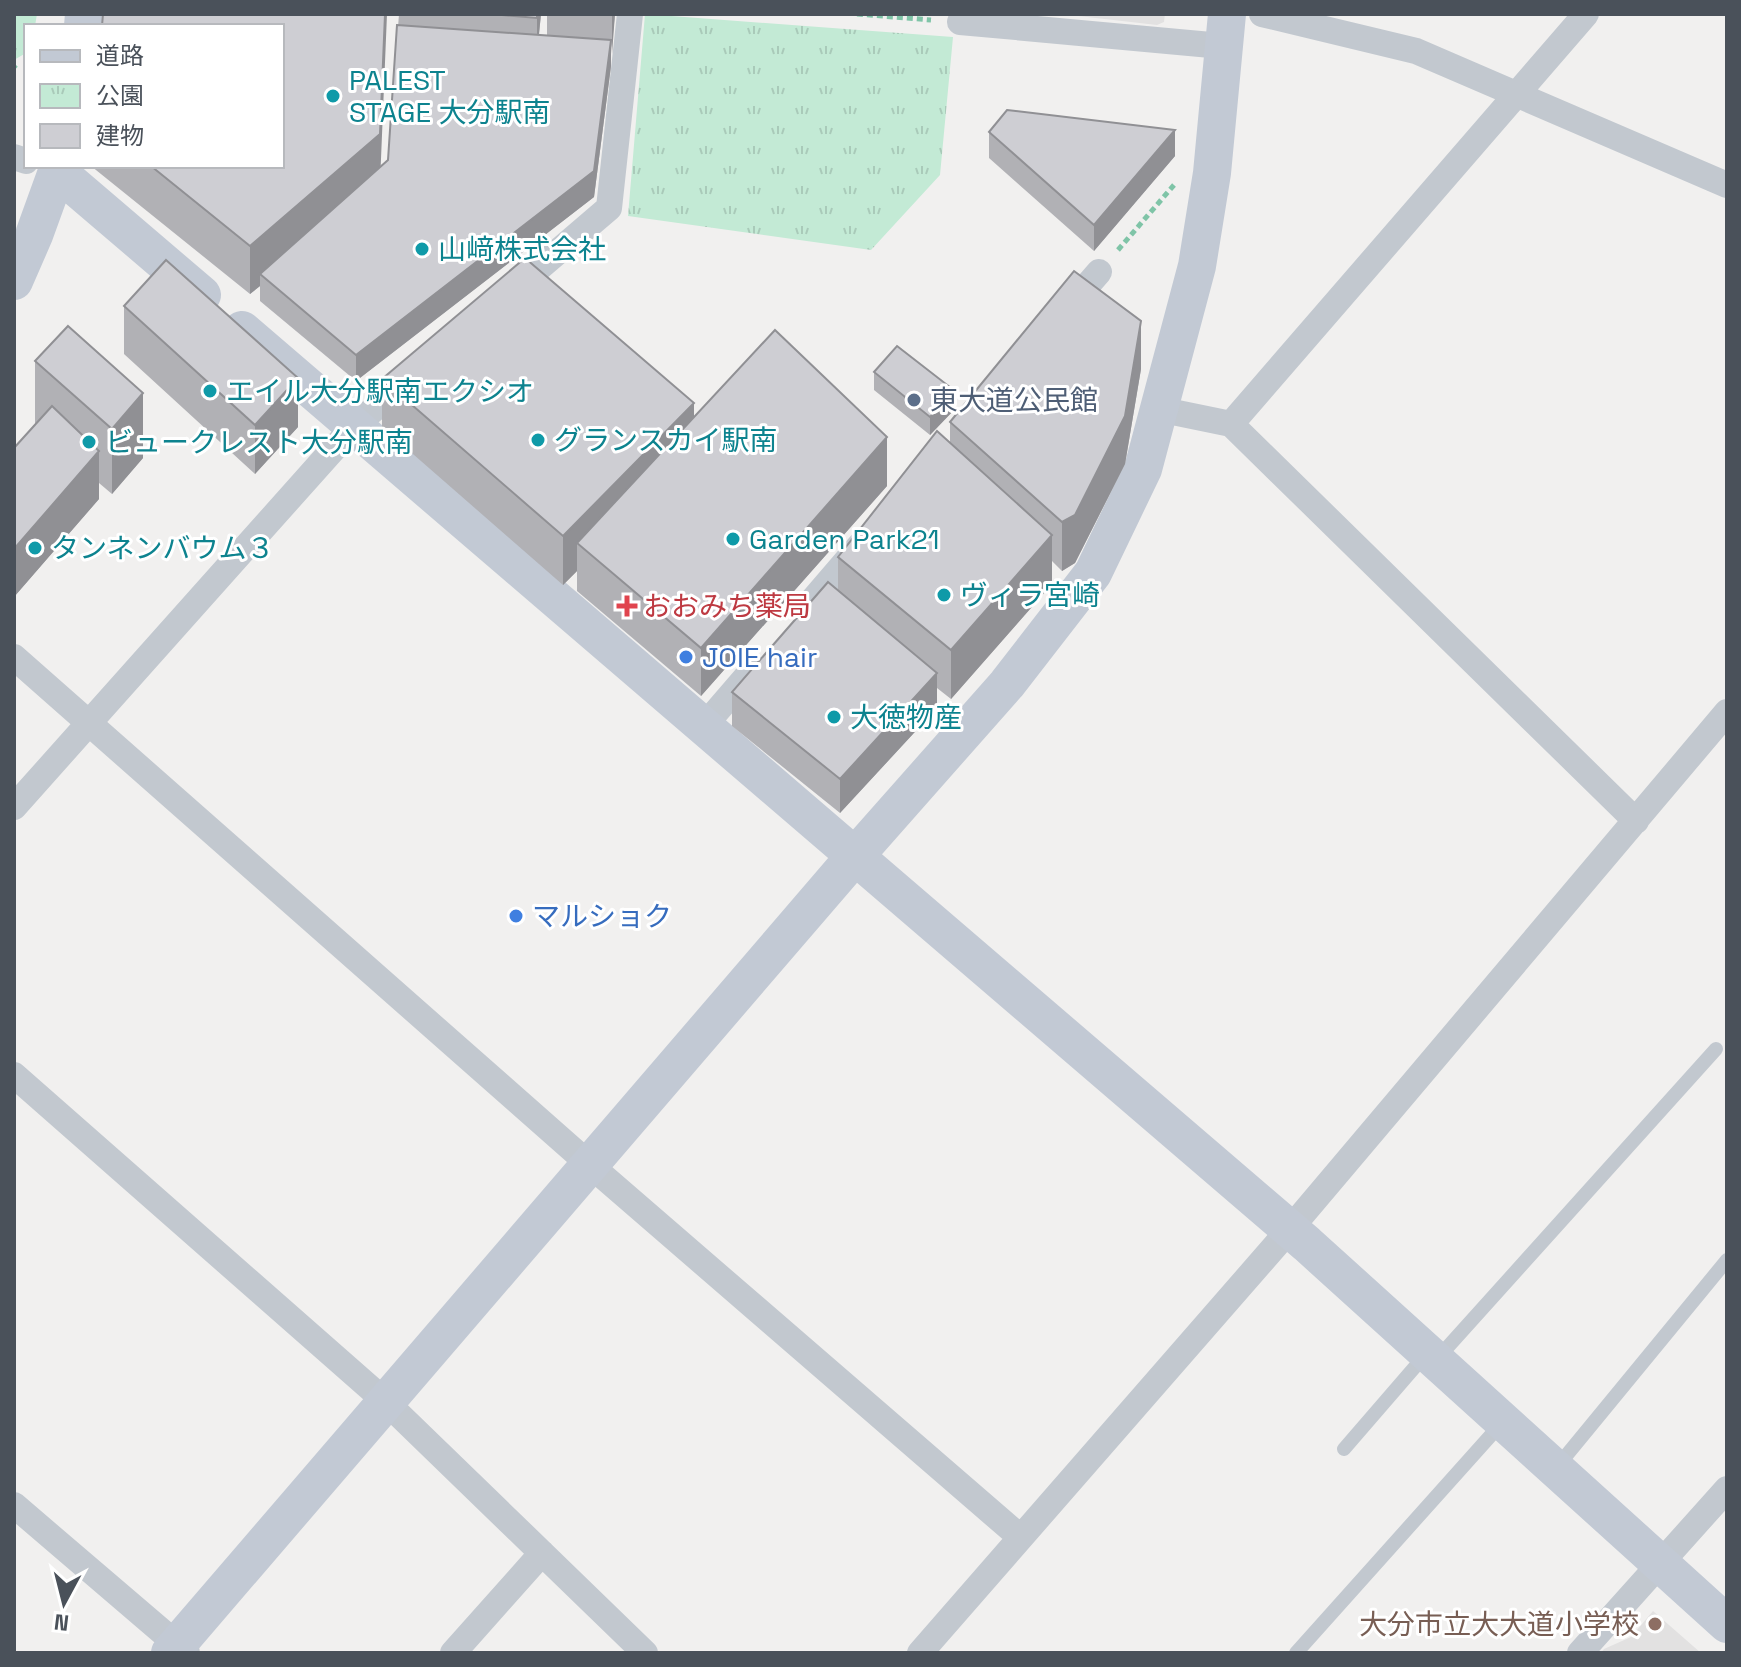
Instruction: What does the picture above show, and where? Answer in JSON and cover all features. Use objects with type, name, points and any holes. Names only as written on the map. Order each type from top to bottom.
[{"type":"street","points":[[500,301],[609,208],[630,14]]},
{"type":"street","points":[[1262,14],[1416,51],[1727,185]]},
{"type":"street","points":[[1231,424],[1586,14]]},
{"type":"street","points":[[14,1505],[178,1650],[386,1402],[855,856],[1007,684],[1093,573],[1143,469],[1197,266],[1212,173],[1225,30],[960,22]]},
{"type":"street","points":[[14,281],[45,168]]},
{"type":"street","points":[[48,168],[354,426],[1290,1229],[1727,1624]]},
{"type":"street","points":[[1047,331],[1099,272]]},
{"type":"street","points":[[14,807],[354,426],[427,363]]},
{"type":"street","points":[[1158,409],[1231,424],[1636,821]]},
{"type":"street","points":[[787,630],[880,523]]},
{"type":"street","points":[[704,726],[766,654]]},
{"type":"street","points":[[14,657],[590,1165],[1020,1537]]},
{"type":"street","points":[[920,1653],[1290,1229],[1727,712]]},
{"type":"street","points":[[14,1075],[386,1402],[645,1653]]},
{"type":"street","points":[[1580,1653],[1727,1489]]},
{"type":"street","points":[[453,1653],[542,1553]]},
{"type":"lane","points":[[1344,1449],[1716,1049]]},
{"type":"lane","points":[[1556,1468],[1727,1260]]},
{"type":"lane","points":[[1296,1653],[1503,1421]]},
{"type":"path","points":[[857,14],[960,22]]},
{"type":"path","points":[[1099,272],[1176,182]]},
{"type":"shaded area","points":[[1061,14],[1165,14],[1164,22],[1157,25]]},
{"type":"shaded area","name":"大分市立大大道小学校","points":[[1653,1611],[1701,1653],[1601,1653],[1631,1637]]},
{"type":"green space","points":[[14,14],[37,14],[35,24],[24,24],[24,54],[14,60]]},
{"type":"green space","points":[[645,14],[953,37],[940,175],[871,250],[628,216]]},
{"type":"building","name":"PALEST STAGE 大分駅南","points":[[103,14],[385,14],[380,134],[250,246],[153,168],[284,168],[284,24],[102,24]]},
{"type":"building","points":[[491,14],[537,14],[537,18]]},
{"type":"building","name":"山﨑株式会社","points":[[397,25],[611,40],[594,171],[356,355],[260,274],[388,160]]},
{"type":"building","points":[[1007,110],[1175,130],[1094,225],[989,132]]},
{"type":"building","name":"グランスカイ駅南","points":[[525,258],[694,403],[563,536],[382,379]]},
{"type":"building","points":[[166,260],[298,378],[255,425],[124,306]]},
{"type":"building","points":[[1074,271],[1141,321],[1125,416],[1075,515],[1062,522],[950,422]]},
{"type":"building","points":[[68,326],[143,393],[112,429],[35,361]]},
{"type":"building","name":"Garden Park21","points":[[775,330],[887,437],[701,648],[577,543]]},
{"type":"building","points":[[897,346],[955,391],[930,417],[874,372]]},
{"type":"building","points":[[52,406],[99,451],[14,549],[14,448]]},
{"type":"building","name":"ヴィラ宮崎","points":[[937,431],[1052,535],[951,650],[838,557]]},
{"type":"building","name":"大徳物産","points":[[828,582],[937,673],[840,779],[732,692]]},
{"type":"place","name":"PALEST STAGE 大分駅南","points":[[333,96]]},
{"type":"place","name":"山﨑株式会社","points":[[422,249]]},
{"type":"place","name":"エイル大分駅南エクシオ","points":[[210,391]]},
{"type":"place","name":"東大道公民館","points":[[914,400]]},
{"type":"place","name":"グランスカイ駅南","points":[[538,440]]},
{"type":"place","name":"ビュークレスト大分駅南","points":[[89,442]]},
{"type":"place","name":"Garden Park21","points":[[733,539]]},
{"type":"place","name":"タンネンバウム３","points":[[35,548]]},
{"type":"place","name":"ヴィラ宮崎","points":[[944,595]]},
{"type":"place","name":"おおみち薬局","points":[[627,606]]},
{"type":"place","name":"JOIE hair","points":[[686,657]]},
{"type":"place","name":"大徳物産","points":[[834,717]]},
{"type":"place","name":"マルショク","points":[[516,916]]},
{"type":"place","name":"大分市立大大道小学校","points":[[1655,1624]]}]
